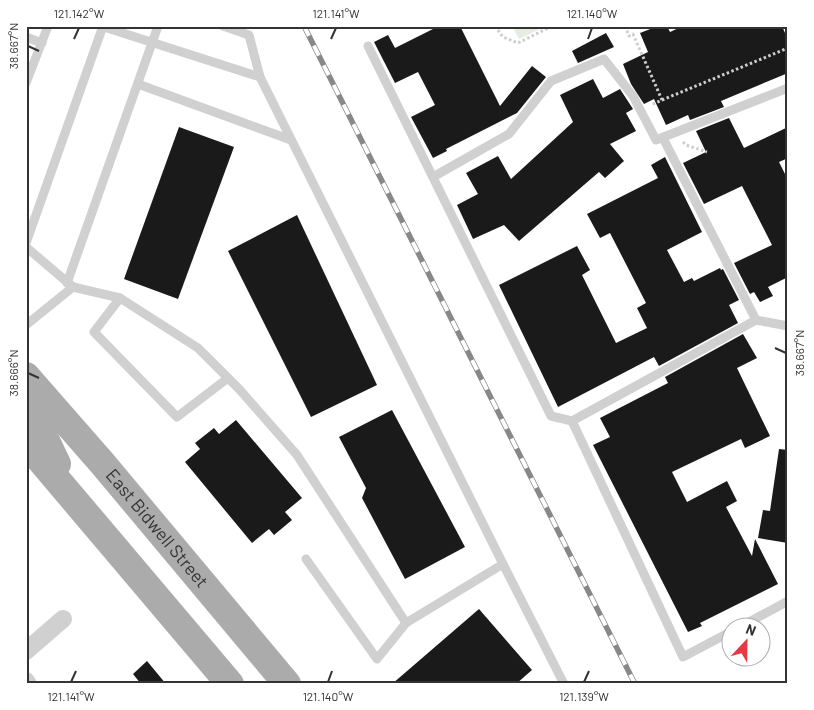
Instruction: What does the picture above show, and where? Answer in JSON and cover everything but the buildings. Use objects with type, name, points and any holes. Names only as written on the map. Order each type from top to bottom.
[{"type":"main road","name":"East Bidwell Street","points":[[26,376],[287,684]]},
{"type":"main road","points":[[26,410],[39,426],[74,499]]},
{"type":"main road","points":[[26,443],[230,684]]},
{"type":"street","points":[[26,651],[63,619]]},
{"type":"lane","points":[[26,83],[48,26]]},
{"type":"lane","points":[[26,325],[70,285],[158,26]]},
{"type":"lane","points":[[223,26],[249,35],[260,77],[564,684]]},
{"type":"lane","points":[[26,243],[102,27],[260,77]]},
{"type":"lane","points":[[26,37],[42,43]]},
{"type":"lane","points":[[368,46],[551,416],[572,421],[756,320],[788,326]]},
{"type":"lane","points":[[433,177],[508,134],[551,81],[604,59],[633,96],[656,140],[788,88]]},
{"type":"lane","points":[[138,84],[291,140]]},
{"type":"lane","points":[[663,138],[756,320]]},
{"type":"lane","points":[[26,247],[70,285],[120,298],[198,348],[228,378],[297,455],[406,623]]},
{"type":"lane","points":[[120,298],[94,332],[177,417],[228,378]]},
{"type":"lane","points":[[572,421],[683,656],[722,636]]},
{"type":"lane","points":[[306,559],[377,659],[406,623],[503,564]]},
{"type":"lane","points":[[757,618],[788,601]]},
{"type":"path","points":[[495,26],[503,37],[518,43],[552,26]]},
{"type":"path","points":[[625,26],[629,36],[633,34],[661,100]]},
{"type":"path","points":[[707,152],[686,145],[657,121],[650,105],[788,48]]},
{"type":"shaded area","points":[[512,26],[546,26],[519,39]]},
{"type":"railway","points":[[304,26],[635,684]]}]
